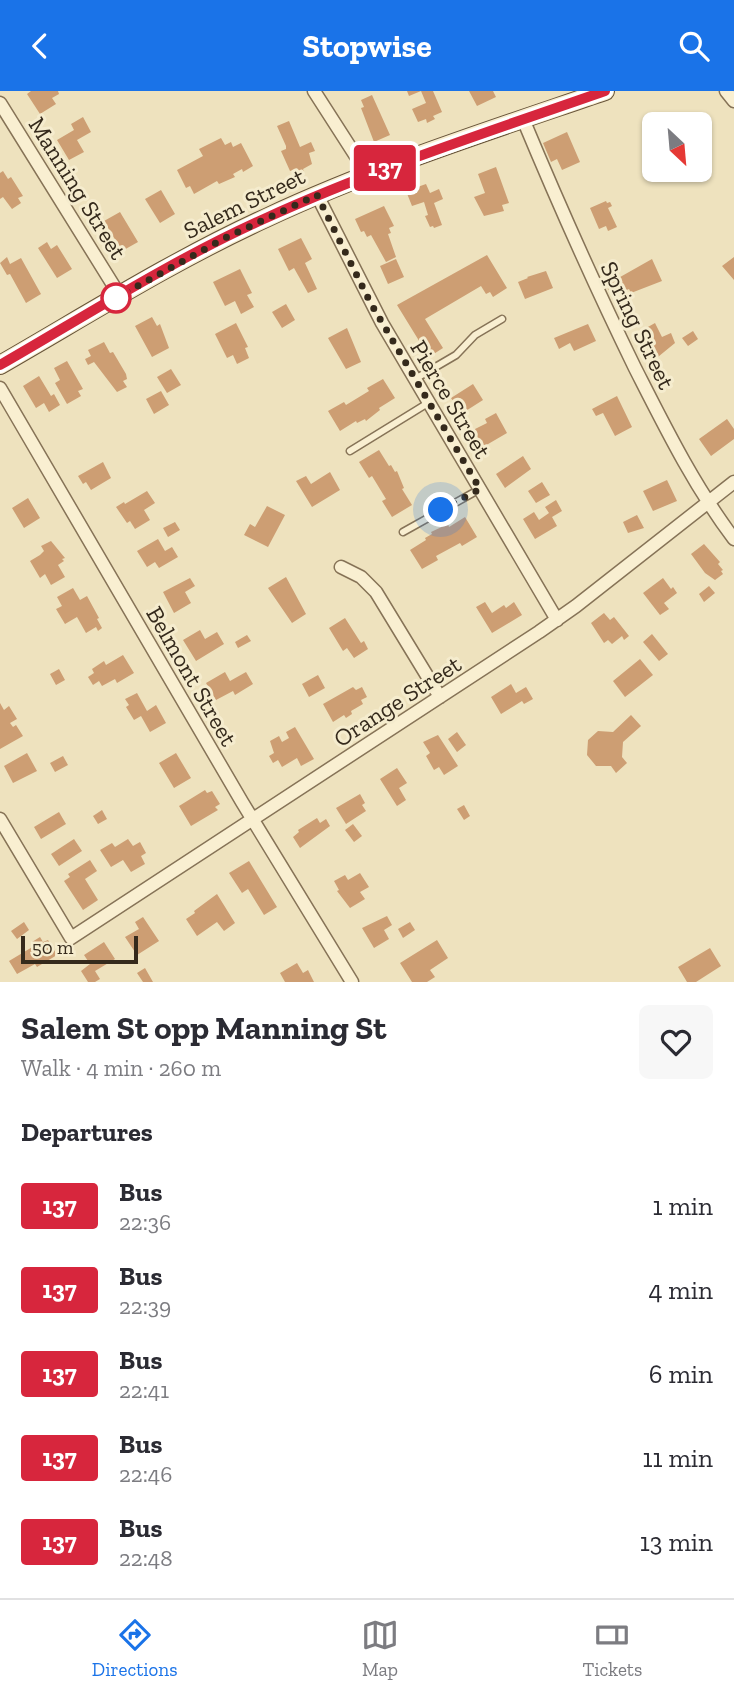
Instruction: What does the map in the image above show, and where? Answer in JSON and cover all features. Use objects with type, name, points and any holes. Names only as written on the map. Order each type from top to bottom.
[{"type":"main road","name":"Salem Street","points":[[0,365],[225,238],[317,195],[368,174],[605,91]]},
{"type":"street","points":[[314,91],[368,174]]},
{"type":"street","points":[[726,91],[734,101]]},
{"type":"street","name":"Manning Street","points":[[0,103],[120,296]]},
{"type":"street","name":"Spring Street","points":[[523,119],[596,289],[707,503],[734,539]]},
{"type":"street","name":"Pierce Street","points":[[317,195],[370,302],[557,620]]},
{"type":"street","name":"Belmont Street","points":[[0,388],[253,820],[352,982]]},
{"type":"street","name":"Orange Street","points":[[0,818],[71,938],[557,620],[734,482]]},
{"type":"street","points":[[341,567],[361,577],[376,592],[440,697]]},
{"type":"lane","points":[[415,379],[456,355],[475,335],[502,319]]},
{"type":"lane","points":[[350,451],[428,403]]},
{"type":"lane","points":[[403,532],[480,489]]},
{"type":"building","points":[[31,91],[58,91],[59,94],[52,98],[56,104],[40,114],[27,94]]},
{"type":"building","points":[[407,91],[421,91],[409,96]]},
{"type":"building","points":[[421,91],[433,91],[442,112],[427,123],[426,119],[418,122],[412,109],[426,103]]},
{"type":"building","points":[[469,91],[493,91],[496,97],[477,106]]},
{"type":"building","points":[[372,95],[390,135],[374,142],[361,108],[364,107],[361,100]]},
{"type":"building","points":[[83,117],[91,132],[77,140],[84,152],[69,160],[57,140],[74,130],[71,124]]},
{"type":"building","points":[[289,121],[300,147],[311,142],[315,151],[309,153],[312,164],[298,174],[296,169],[290,171],[281,151],[286,149],[286,146],[277,126]]},
{"type":"building","points":[[567,132],[580,162],[562,170],[557,159],[551,162],[543,143]]},
{"type":"building","points":[[221,138],[225,145],[231,142],[233,147],[241,143],[253,166],[233,174],[235,177],[219,184],[217,181],[194,194],[190,186],[186,188],[177,170],[203,156],[199,149]]},
{"type":"building","points":[[496,167],[509,203],[502,205],[504,211],[484,216],[474,197],[485,193],[478,174]]},
{"type":"building","points":[[3,171],[8,179],[11,177],[23,196],[18,198],[21,203],[12,209],[3,197],[0,199],[0,173]]},
{"type":"building","points":[[426,184],[430,193],[439,189],[443,199],[434,203],[442,225],[434,228],[430,227],[425,216],[428,215],[424,202],[412,206],[406,191]]},
{"type":"building","points":[[161,190],[175,214],[160,223],[145,199]]},
{"type":"building","points":[[606,201],[612,206],[608,208],[617,227],[608,231],[606,226],[599,229],[590,208]]},
{"type":"building","points":[[384,206],[394,226],[389,228],[391,233],[388,234],[396,257],[386,262],[371,235],[367,237],[364,231],[361,232],[355,219]]},
{"type":"building","points":[[120,212],[138,242],[122,251],[104,221]]},
{"type":"building","points":[[301,238],[312,259],[305,263],[317,289],[308,293],[294,268],[289,271],[278,249]]},
{"type":"building","points":[[47,242],[51,249],[57,245],[72,269],[57,278],[38,248]]},
{"type":"building","points":[[487,255],[507,288],[493,297],[490,292],[486,294],[481,286],[425,319],[443,348],[429,357],[397,305]]},
{"type":"building","points":[[7,257],[10,264],[21,258],[41,294],[26,303],[10,274],[7,275],[0,263]]},
{"type":"building","points":[[734,257],[734,280],[722,266]]},
{"type":"building","points":[[396,259],[404,277],[388,284],[380,266]]},
{"type":"building","points":[[652,259],[662,281],[631,293],[629,289],[612,296],[606,285]]},
{"type":"building","points":[[240,269],[252,293],[247,295],[254,307],[241,314],[235,301],[225,306],[213,282]]},
{"type":"building","points":[[546,271],[553,288],[525,299],[518,282]]},
{"type":"building","points":[[286,304],[295,320],[282,328],[272,312]]},
{"type":"building","points":[[152,317],[157,326],[160,324],[169,348],[152,357],[135,326]]},
{"type":"building","points":[[236,323],[248,347],[245,348],[249,358],[237,364],[233,355],[227,358],[215,334]]},
{"type":"building","points":[[655,323],[662,337],[671,333],[675,343],[653,361],[639,332]]},
{"type":"building","points":[[588,324],[596,341],[574,351],[570,343],[559,349],[554,338]]},
{"type":"building","points":[[347,328],[361,362],[346,369],[328,338]]},
{"type":"building","points":[[693,331],[698,339],[688,346],[682,338]]},
{"type":"building","points":[[104,342],[126,374],[127,379],[123,381],[127,387],[117,392],[94,362],[88,365],[85,359],[91,356],[88,350]]},
{"type":"building","points":[[67,361],[83,389],[78,391],[81,396],[67,404],[55,383],[60,380],[54,368]]},
{"type":"building","points":[[171,369],[181,385],[167,393],[157,377]]},
{"type":"building","points":[[39,376],[60,405],[49,412],[44,403],[36,408],[23,386]]},
{"type":"building","points":[[383,379],[395,398],[379,408],[380,410],[366,421],[356,421],[340,431],[328,411],[344,402],[346,405]]},
{"type":"building","points":[[473,384],[483,400],[461,414],[451,398]]},
{"type":"building","points":[[161,391],[169,405],[154,414],[146,399]]},
{"type":"building","points":[[617,396],[632,427],[615,436],[603,413],[596,416],[592,409]]},
{"type":"building","points":[[496,413],[507,433],[483,447],[473,430],[487,423],[485,419]]},
{"type":"building","points":[[727,419],[734,429],[734,439],[711,456],[699,439]]},
{"type":"building","points":[[379,450],[389,466],[397,471],[404,488],[402,489],[412,505],[392,517],[382,501],[386,499],[372,476],[369,478],[359,462]]},
{"type":"building","points":[[523,456],[531,469],[505,488],[496,474]]},
{"type":"building","points":[[103,462],[111,478],[91,490],[78,476]]},
{"type":"building","points":[[330,472],[340,490],[312,507],[296,481],[306,476],[311,484]]},
{"type":"building","points":[[667,480],[677,501],[653,511],[643,491]]},
{"type":"building","points":[[542,482],[550,495],[536,503],[528,491]]},
{"type":"building","points":[[147,491],[155,503],[144,510],[150,520],[135,529],[130,521],[127,523],[116,507]]},
{"type":"building","points":[[28,498],[40,518],[24,528],[12,508]]},
{"type":"building","points":[[556,500],[562,511],[552,517],[557,526],[535,539],[523,519],[534,512],[539,520],[549,513],[545,507]]},
{"type":"building","points":[[267,506],[285,515],[268,547],[244,535],[250,524],[255,527]]},
{"type":"building","points":[[637,515],[644,528],[628,533],[623,522]]},
{"type":"building","points":[[465,517],[477,537],[436,556],[438,560],[422,569],[410,550],[426,540],[431,532],[448,524],[449,527]]},
{"type":"building","points":[[175,522],[180,530],[168,537],[163,528]]},
{"type":"building","points":[[158,539],[165,551],[172,547],[178,557],[159,568],[155,562],[147,567],[137,551]]},
{"type":"building","points":[[51,541],[65,558],[58,565],[65,577],[51,585],[45,574],[40,578],[30,561],[44,551],[41,546]]},
{"type":"building","points":[[704,544],[720,562],[718,564],[723,570],[723,574],[715,580],[705,573],[691,554]]},
{"type":"building","points":[[286,577],[306,614],[292,623],[268,588]]},
{"type":"building","points":[[190,578],[195,586],[185,592],[191,603],[174,613],[163,592]]},
{"type":"building","points":[[663,578],[677,593],[664,603],[669,609],[660,615],[643,593]]},
{"type":"building","points":[[709,586],[715,593],[704,602],[699,594]]},
{"type":"building","points":[[73,588],[80,600],[87,596],[99,618],[97,619],[102,628],[98,631],[96,627],[86,633],[77,617],[65,624],[56,609],[62,606],[57,597]]},
{"type":"building","points":[[485,602],[492,613],[514,602],[522,615],[492,633],[476,607]]},
{"type":"building","points":[[604,613],[610,620],[614,617],[629,636],[624,640],[622,636],[612,644],[608,640],[604,643],[591,623]]},
{"type":"building","points":[[345,618],[368,649],[354,658],[347,648],[343,651],[329,628]]},
{"type":"building","points":[[200,630],[205,639],[217,632],[224,644],[196,661],[183,640]]},
{"type":"building","points":[[652,634],[668,654],[659,661],[643,642]]},
{"type":"building","points":[[247,635],[251,641],[238,648],[235,642]]},
{"type":"building","points":[[123,655],[134,673],[117,683],[115,679],[102,686],[99,681],[93,685],[88,677],[94,673],[92,669],[104,661],[106,665]]},
{"type":"building","points":[[640,659],[653,675],[625,697],[613,681]]},
{"type":"building","points":[[59,669],[65,680],[56,685],[50,674]]},
{"type":"building","points":[[225,672],[230,681],[246,672],[253,684],[235,695],[233,691],[216,700],[206,683]]},
{"type":"building","points":[[318,675],[325,688],[309,697],[302,684]]},
{"type":"building","points":[[511,684],[516,693],[526,687],[533,699],[524,704],[522,701],[501,714],[491,697]]},
{"type":"building","points":[[353,687],[356,690],[362,687],[367,697],[361,700],[363,704],[351,711],[352,714],[346,718],[344,715],[333,722],[323,704]]},
{"type":"building","points":[[137,693],[147,711],[156,705],[166,723],[150,732],[141,716],[134,720],[126,707],[129,705],[125,699]]},
{"type":"building","points":[[0,703],[4,710],[9,706],[17,719],[10,723],[13,727],[16,725],[23,736],[0,749]]},
{"type":"building","points":[[631,715],[641,726],[623,742],[622,757],[627,763],[616,773],[611,766],[596,766],[587,755],[588,740],[598,731],[613,732]]},
{"type":"building","points":[[295,727],[314,759],[301,766],[297,758],[282,767],[278,760],[273,763],[269,756],[274,753],[270,741],[279,736],[282,742],[289,738],[286,732]]},
{"type":"building","points":[[457,732],[466,745],[457,752],[448,739]]},
{"type":"building","points":[[438,735],[458,766],[444,775],[439,767],[434,770],[426,756],[430,753],[423,742]]},
{"type":"building","points":[[27,753],[37,771],[13,783],[4,766]]},
{"type":"building","points":[[176,753],[191,778],[174,788],[159,763]]},
{"type":"building","points":[[63,756],[68,765],[55,772],[50,763]]},
{"type":"building","points":[[397,768],[407,783],[399,788],[406,800],[397,806],[380,779]]},
{"type":"building","points":[[205,790],[207,793],[212,791],[220,804],[215,807],[218,810],[191,826],[179,806]]},
{"type":"building","points":[[360,794],[366,811],[346,824],[336,808]]},
{"type":"building","points":[[464,805],[470,816],[464,820],[457,809]]},
{"type":"building","points":[[102,810],[107,819],[98,824],[93,816]]},
{"type":"building","points":[[59,812],[66,824],[41,839],[34,827]]},
{"type":"building","points":[[317,818],[320,823],[326,819],[330,826],[300,848],[293,837],[298,830]]},
{"type":"building","points":[[353,824],[362,836],[354,842],[345,830]]},
{"type":"building","points":[[74,839],[82,851],[59,866],[51,854]]},
{"type":"building","points":[[128,839],[133,846],[140,842],[146,853],[141,856],[145,864],[131,872],[123,860],[111,867],[100,850],[112,843],[115,847]]},
{"type":"building","points":[[90,860],[97,871],[85,879],[98,900],[83,910],[64,881],[70,877],[68,874]]},
{"type":"building","points":[[249,861],[277,907],[264,915],[248,889],[242,893],[229,873]]},
{"type":"building","points":[[360,873],[369,887],[360,892],[365,899],[350,908],[337,891],[339,890],[334,881],[345,875],[348,880]]},
{"type":"building","points":[[217,894],[235,923],[224,931],[217,922],[197,936],[186,919]]},
{"type":"building","points":[[387,916],[392,925],[384,930],[389,939],[374,948],[362,928]]},
{"type":"building","points":[[143,917],[159,941],[137,955],[125,937],[139,929],[135,922]]},
{"type":"building","points":[[24,922],[29,930],[17,939],[11,931]]},
{"type":"building","points":[[410,922],[415,930],[403,938],[398,929]]},
{"type":"building","points":[[40,937],[43,942],[48,940],[57,955],[37,967],[35,964],[17,974],[9,961],[34,946],[32,942]]},
{"type":"building","points":[[437,940],[448,958],[430,970],[435,977],[427,982],[412,982],[400,963]]},
{"type":"building","points":[[104,942],[115,959],[95,971],[100,979],[88,982],[81,971],[90,964],[84,955]]},
{"type":"building","points":[[710,948],[721,966],[696,982],[687,982],[678,967]]},
{"type":"building","points":[[297,963],[303,973],[308,970],[314,982],[285,982],[280,973]]},
{"type":"building","points":[[145,968],[153,982],[143,982],[137,973]]},
{"type":"bus line","name":"137","points":[[0,365],[186,259],[263,219],[368,174],[605,91]]},
{"type":"route","points":[[116,298],[225,238],[317,195],[370,302],[480,489],[441,510]]}]
